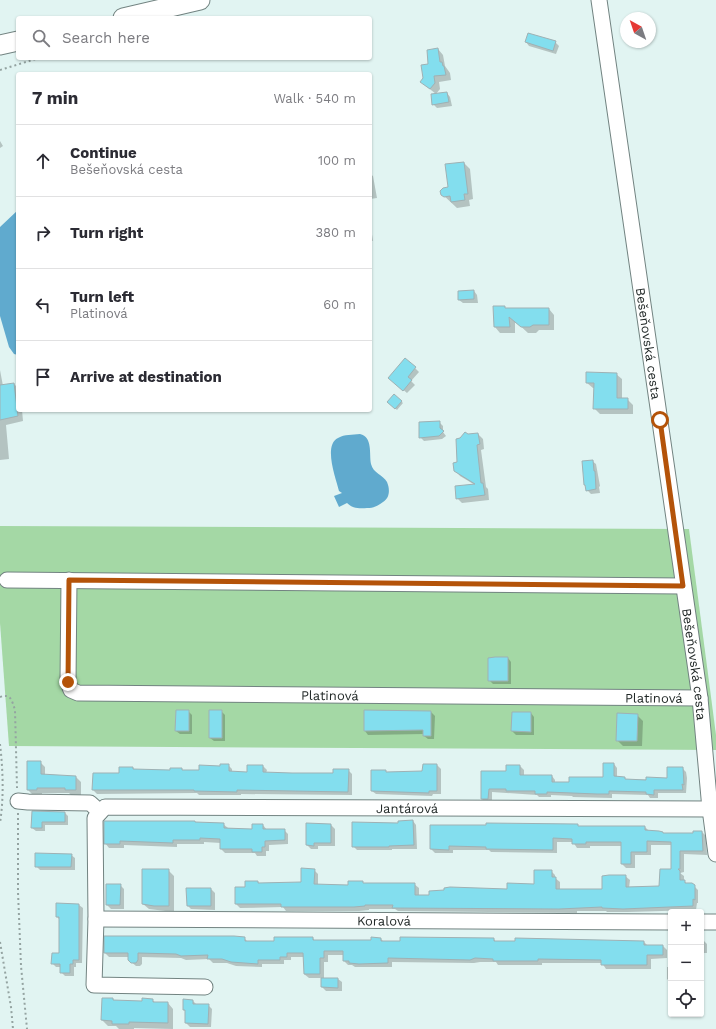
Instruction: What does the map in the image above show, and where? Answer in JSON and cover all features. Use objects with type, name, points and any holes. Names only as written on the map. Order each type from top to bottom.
[{"type":"main road","points":[[132,16],[200,0]]},
{"type":"main road","points":[[0,45],[16,41]]},
{"type":"street","name":"Bešeňovská cesta","points":[[599,0],[700,698],[710,809],[716,854]]},
{"type":"street","points":[[8,580],[683,586]]},
{"type":"street","name":"Platinová","points":[[69,580],[68,682],[71,690],[78,693],[700,698]]},
{"type":"street","points":[[18,801],[90,803],[103,810],[95,818],[96,919],[94,985],[205,987]]},
{"type":"street","name":"Jantárová","points":[[103,810],[710,809]]},
{"type":"street","name":"Koralová","points":[[96,919],[668,922]]},
{"type":"street","points":[[704,922],[716,922]]},
{"type":"path","points":[[0,70],[32,60]]},
{"type":"path","points":[[0,697],[4,695],[10,697],[15,710],[18,801],[18,892],[21,966],[27,1029]]},
{"type":"path","points":[[0,744],[3,788],[0,823]]},
{"type":"path","points":[[0,942],[11,1007],[13,1029]]},
{"type":"green space","points":[[0,526],[689,529],[716,735],[716,750],[9,746],[0,623]]},
{"type":"water","points":[[16,212],[16,354],[9,347],[0,316],[0,227]]},
{"type":"water","points":[[360,434],[369,442],[372,467],[387,482],[389,488],[388,496],[383,502],[372,508],[356,508],[347,503],[339,507],[334,496],[342,493],[339,491],[333,471],[331,448],[338,438],[346,435]]},
{"type":"building","points":[[528,33],[556,41],[553,51],[525,42]]},
{"type":"building","points":[[438,48],[440,62],[442,62],[444,66],[446,75],[434,76],[435,83],[430,89],[420,82],[423,78],[421,65],[428,64],[427,50]]},
{"type":"building","points":[[447,92],[449,102],[432,105],[431,94]]},
{"type":"building","points":[[464,162],[468,194],[464,194],[465,200],[451,202],[450,196],[444,197],[441,195],[440,191],[443,188],[448,187],[445,164]]},
{"type":"building","points":[[474,290],[474,299],[458,300],[458,291]]},
{"type":"building","points":[[493,306],[505,306],[505,308],[549,308],[549,325],[521,327],[509,317],[510,327],[494,327]]},
{"type":"building","points":[[405,358],[416,367],[408,377],[412,380],[403,391],[388,378]]},
{"type":"building","points":[[586,372],[617,373],[617,398],[628,398],[628,409],[593,409],[594,383],[586,383]]},
{"type":"building","points":[[14,383],[16,412],[18,412],[18,416],[0,420],[0,385]]},
{"type":"building","points":[[394,394],[402,401],[395,409],[387,402]]},
{"type":"building","points":[[440,421],[440,428],[444,431],[439,436],[419,438],[419,422]]},
{"type":"building","points":[[465,432],[468,434],[478,433],[480,444],[477,445],[481,483],[483,483],[485,495],[456,499],[455,486],[475,484],[454,471],[453,463],[457,462],[456,439],[460,438]]},
{"type":"building","points":[[593,460],[596,489],[586,491],[582,461]]},
{"type":"building","points":[[508,657],[508,681],[488,681],[488,658]]},
{"type":"building","points":[[176,710],[189,710],[189,731],[175,731]]},
{"type":"building","points":[[209,710],[222,710],[222,738],[209,738]]},
{"type":"building","points":[[364,710],[431,711],[431,736],[423,736],[423,730],[364,731]]},
{"type":"building","points":[[512,712],[531,712],[531,732],[511,731]]},
{"type":"building","points":[[617,713],[638,714],[637,741],[616,741]]},
{"type":"building","points":[[27,761],[41,761],[41,774],[76,776],[76,790],[65,790],[65,788],[37,788],[37,790],[27,790]]},
{"type":"building","points":[[603,763],[614,763],[614,776],[625,777],[625,779],[646,780],[646,777],[667,778],[667,767],[683,767],[683,790],[654,790],[654,795],[646,794],[646,792],[609,791],[609,794],[547,792],[547,794],[535,794],[535,791],[506,791],[506,789],[489,789],[488,799],[481,799],[481,771],[506,771],[506,765],[520,765],[520,775],[552,775],[552,782],[569,782],[569,777],[603,777]]},
{"type":"building","points":[[220,764],[229,764],[229,771],[247,772],[247,765],[263,765],[263,772],[333,773],[333,769],[349,769],[348,792],[92,790],[93,773],[119,773],[119,767],[133,767],[133,769],[170,770],[170,768],[182,768],[182,770],[199,770],[199,765],[220,766]]},
{"type":"building","points":[[423,764],[437,764],[437,791],[429,791],[429,793],[371,791],[371,770],[386,770],[386,772],[422,771]]},
{"type":"building","points":[[32,811],[65,812],[65,822],[42,822],[42,828],[31,828]]},
{"type":"building","points":[[413,820],[414,845],[352,847],[352,822],[398,823],[398,821]]},
{"type":"building","points":[[104,821],[195,821],[224,823],[224,828],[252,829],[252,824],[263,824],[263,829],[285,829],[285,840],[265,841],[265,847],[262,847],[262,852],[252,852],[252,849],[220,849],[220,839],[200,838],[200,840],[173,840],[173,843],[120,841],[120,844],[104,844]]},
{"type":"building","points":[[306,823],[331,824],[331,843],[314,843],[314,846],[306,845]]},
{"type":"building","points":[[486,823],[578,824],[578,826],[645,826],[645,830],[659,831],[663,833],[693,833],[693,831],[702,831],[703,851],[680,851],[680,869],[678,869],[680,871],[680,880],[685,880],[685,883],[692,883],[695,885],[695,900],[693,899],[693,906],[623,909],[602,907],[559,909],[392,908],[393,905],[365,905],[354,907],[281,907],[281,904],[235,904],[235,887],[245,887],[245,881],[258,881],[258,883],[301,882],[301,868],[315,869],[314,884],[348,885],[348,881],[363,881],[363,883],[415,883],[415,895],[429,895],[429,891],[444,890],[444,888],[450,887],[507,889],[507,883],[534,884],[534,870],[552,870],[552,877],[556,877],[556,889],[602,889],[602,876],[609,875],[626,875],[626,887],[659,886],[660,869],[671,869],[671,842],[647,841],[647,852],[631,852],[631,864],[621,864],[621,842],[586,842],[586,844],[572,844],[572,839],[553,838],[553,850],[486,849],[486,847],[449,846],[449,850],[430,849],[430,825],[486,825]]},
{"type":"building","points":[[35,853],[72,854],[71,867],[35,867]]},
{"type":"building","points":[[142,869],[169,869],[169,906],[142,904]]},
{"type":"building","points":[[106,884],[121,884],[120,905],[106,905]]},
{"type":"building","points":[[186,888],[211,888],[211,906],[187,906]]},
{"type":"building","points":[[56,903],[79,904],[79,960],[73,960],[73,964],[70,964],[70,973],[60,973],[60,964],[51,964],[52,953],[59,953],[59,917],[56,917]]},
{"type":"building","points":[[104,936],[234,936],[245,937],[245,941],[274,941],[274,937],[313,937],[313,940],[371,940],[371,937],[381,938],[381,941],[400,941],[400,937],[494,938],[494,941],[515,941],[515,938],[644,941],[644,945],[663,945],[663,955],[647,955],[647,965],[601,965],[601,960],[538,959],[538,961],[493,961],[493,959],[475,958],[470,960],[388,958],[388,963],[359,964],[343,961],[343,951],[324,951],[324,958],[320,958],[320,974],[304,974],[303,953],[287,953],[287,957],[280,957],[280,960],[258,960],[258,964],[231,962],[222,959],[207,959],[208,955],[181,956],[176,954],[138,953],[138,960],[136,963],[131,963],[128,960],[128,953],[104,953]]},
{"type":"building","points":[[321,978],[338,978],[338,988],[321,987]]},
{"type":"building","points":[[102,998],[142,1001],[142,998],[153,999],[153,1002],[168,1002],[168,1023],[129,1022],[129,1024],[112,1024],[112,1021],[101,1020]]},
{"type":"building","points":[[183,999],[193,1000],[193,1004],[209,1004],[208,1024],[185,1023]]},
{"type":"route","points":[[68,682],[69,580],[683,586],[660,420]]}]
